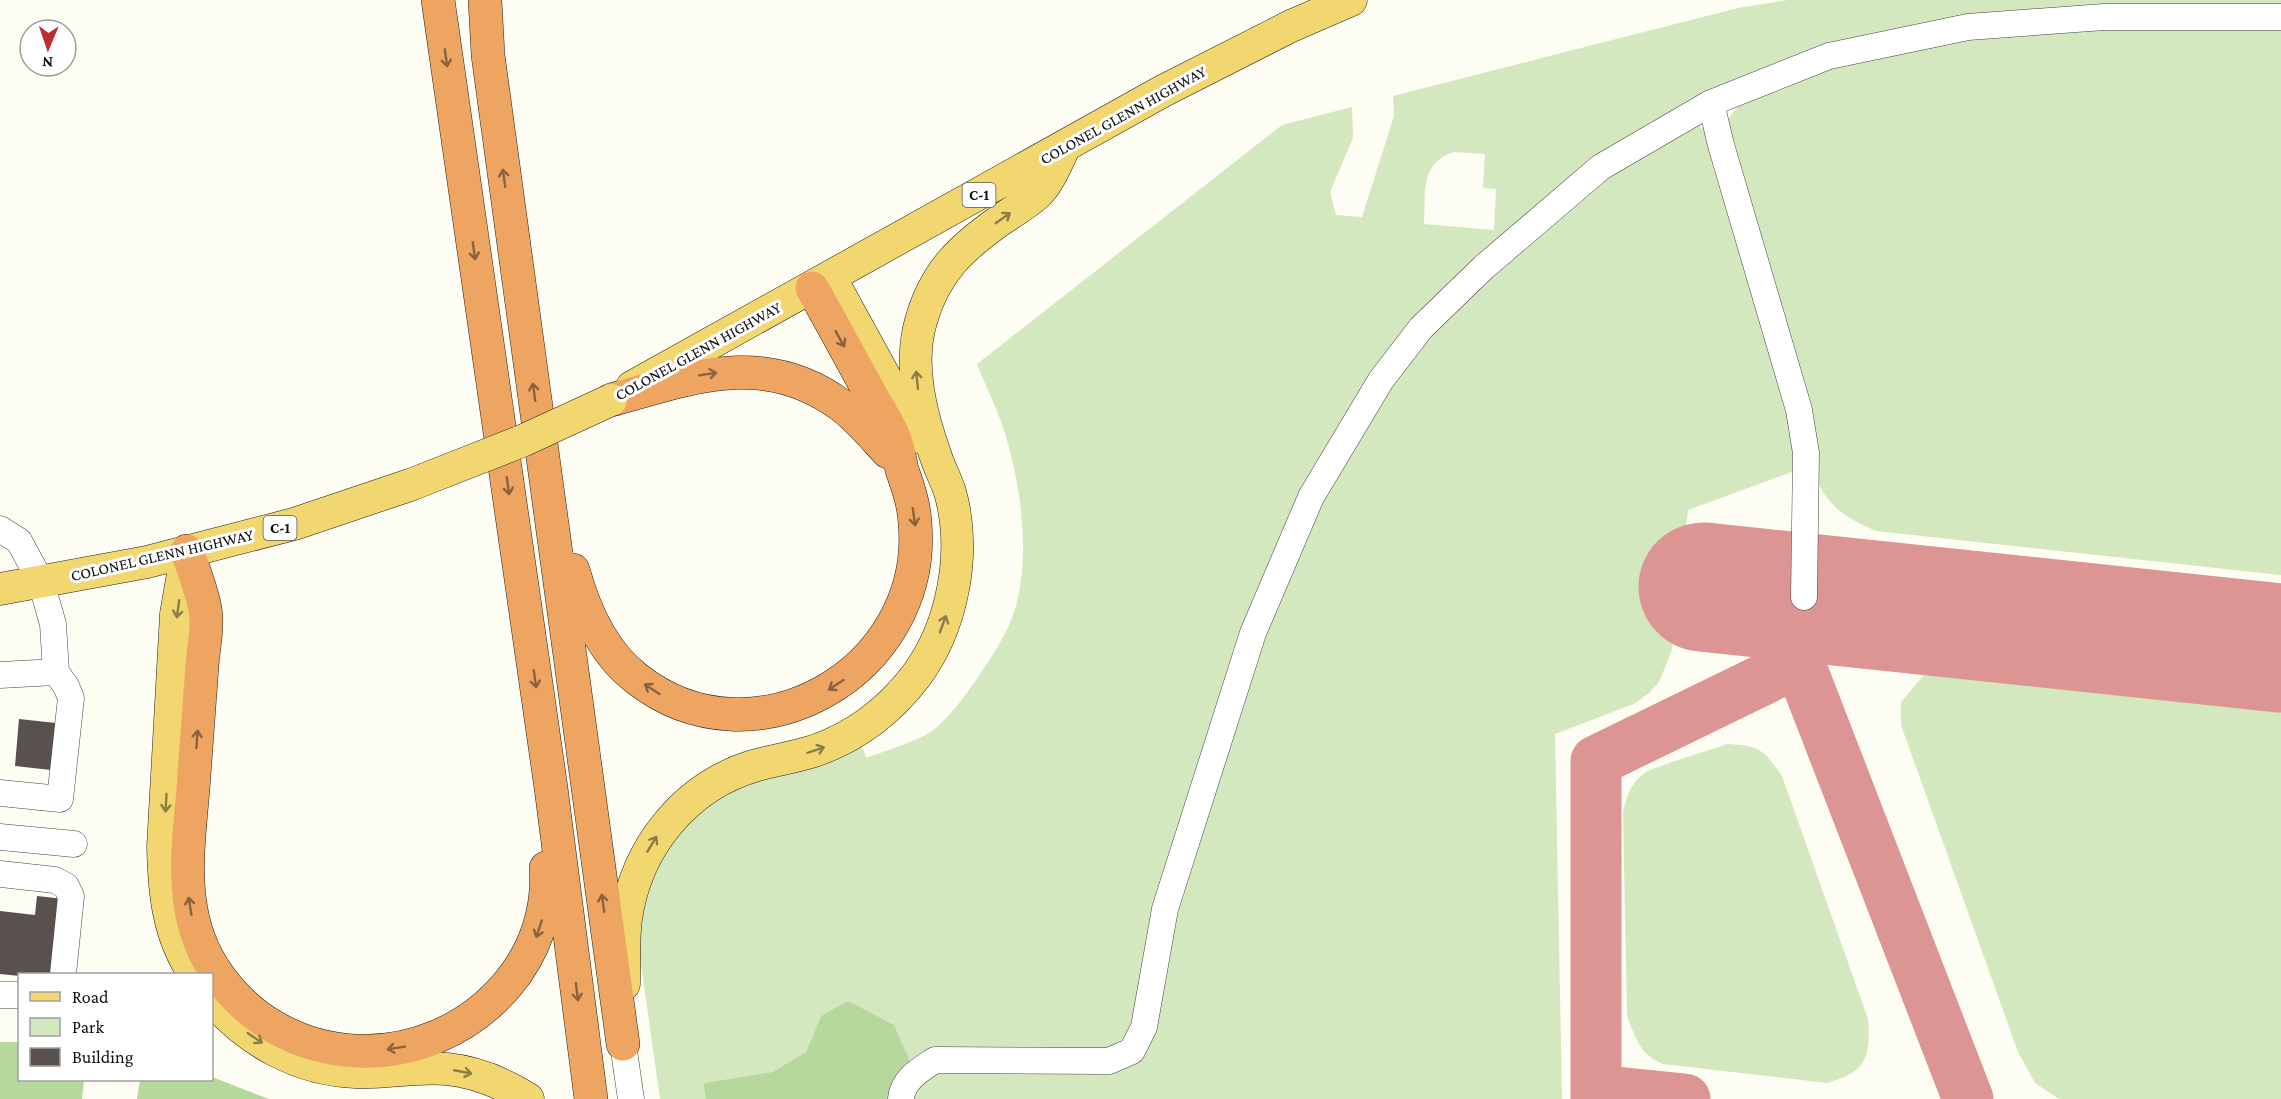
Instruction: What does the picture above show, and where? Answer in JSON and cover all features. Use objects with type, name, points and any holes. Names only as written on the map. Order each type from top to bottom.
[{"type":"highway","points":[[438,0],[551,788],[591,1099]]},
{"type":"highway","points":[[470,0],[474,33],[488,55]]},
{"type":"highway","points":[[485,0],[488,55],[622,1044]]},
{"type":"highway","points":[[550,513],[570,561],[586,610],[598,634],[614,657],[635,678],[678,703],[699,709],[738,714],[770,711],[813,698],[852,674],[884,641],[894,623],[909,586],[915,548],[915,522],[896,442],[821,282]]},
{"type":"highway","points":[[611,400],[693,376],[717,373],[743,372],[787,378],[825,394],[843,407],[901,467]]},
{"type":"highway","points":[[188,551],[206,615],[189,839],[189,899],[196,933],[212,966],[224,983],[262,1018],[297,1038],[316,1045],[334,1050],[373,1052],[414,1045],[435,1038],[455,1029],[486,1007],[515,975],[535,941],[541,924],[547,886],[544,856],[551,788]]},
{"type":"main road","name":"COLONEL GLENN HIGHWAY","points":[[0,589],[147,562],[294,524],[410,485],[522,441],[611,400],[1163,91],[1291,26],[1351,0]]},
{"type":"main road","points":[[622,1044],[625,922],[633,884],[655,838],[690,800],[720,781],[756,765],[796,756],[832,744],[866,724],[901,694],[926,661],[946,616],[956,567],[955,512],[945,476],[936,457],[918,392],[915,368],[920,323],[935,286],[959,252],[1039,193],[1064,148]]},
{"type":"main road","points":[[821,282],[924,448],[936,457]]},
{"type":"main road","points":[[188,551],[176,614],[163,847],[167,909],[175,937],[193,973]]},
{"type":"main road","points":[[213,1000],[243,1031],[266,1046],[307,1063],[331,1070],[354,1072],[445,1068],[489,1078],[528,1099]]},
{"type":"street","points":[[901,1099],[902,1089],[916,1072],[935,1060],[1109,1061],[1132,1051],[1144,1027],[1165,909],[1253,633],[1311,496],[1381,380],[1421,328],[1484,267],[1601,167],[1711,103],[1829,56],[1968,27],[2104,17],[2281,17]]},
{"type":"street","points":[[1711,103],[1721,146],[1801,421],[1806,453],[1804,597]]},
{"type":"street","points":[[0,529],[19,541],[41,582],[53,624],[56,672],[71,698],[60,799],[0,793]]},
{"type":"street","points":[[0,675],[56,672]]},
{"type":"street","points":[[0,837],[74,844]]},
{"type":"street","points":[[0,874],[55,880],[66,886],[71,896],[63,973]]},
{"type":"street","points":[[0,995],[18,995]]},
{"type":"street","points":[[622,1044],[631,1099]]},
{"type":"green space","points":[[1788,0],[2281,0],[2281,13],[2086,11],[1718,92],[1496,248],[1317,473],[1137,1028],[1118,1047],[1090,1054],[911,1064],[821,1016],[806,1052],[772,1072],[703,1083],[706,1099],[660,1099],[637,936],[643,889],[683,823],[734,786],[861,742],[866,758],[927,734],[947,718],[966,694],[995,651],[1010,622],[1019,593],[1022,569],[1022,517],[1007,441],[977,364],[1282,125],[1352,107],[1353,138],[1330,192],[1336,215],[1362,217],[1394,116],[1393,96],[1738,8]],"holes":[[[1454,152],[1485,154],[1483,188],[1496,189],[1494,230],[1424,224],[1425,191],[1430,172],[1435,164]]]},
{"type":"green space","points":[[2281,25],[2281,575],[1876,531],[1840,511],[1826,497],[1815,477],[1726,122],[1742,101],[1836,64],[1967,33]]},
{"type":"green space","points":[[1699,125],[1709,136],[1782,369],[1797,470],[1688,510],[1672,650],[1659,682],[1634,704],[1555,734],[1562,1099],[906,1099],[906,1093],[945,1068],[1125,1063],[1166,923],[1286,562],[1387,381],[1542,220],[1685,128]]},
{"type":"green space","points":[[1947,670],[2281,707],[2281,1099],[2059,1099],[2035,1083],[2018,1052],[1901,725],[1901,702],[1924,675]]},
{"type":"green space","points":[[1727,744],[1747,746],[1760,751],[1782,776],[1868,1019],[1867,1053],[1863,1062],[1850,1074],[1840,1079],[1827,1083],[1663,1064],[1649,1056],[1644,1050],[1627,1016],[1623,812],[1627,797],[1634,783],[1647,772]]},
{"type":"green space","points":[[848,1001],[894,1025],[911,1064],[889,1099],[706,1099],[703,1083],[772,1072],[806,1052],[821,1016]]},
{"type":"green space","points":[[0,1042],[18,1042],[18,1081],[84,1081],[82,1099],[0,1099]]},
{"type":"green space","points":[[213,1077],[269,1099],[137,1099],[140,1081],[213,1081]]},
{"type":"building","points":[[19,719],[56,723],[51,770],[15,766]]},
{"type":"building","points":[[37,896],[64,899],[57,973],[18,973],[18,976],[0,974],[0,911],[35,915]]},
{"type":"taxiway","points":[[1776,595],[1799,662],[1968,1099]]},
{"type":"taxiway","points":[[1596,1099],[1596,761],[1799,662]]},
{"type":"taxiway","points":[[1596,1090],[1685,1099]]},
{"type":"runway","points":[[1703,587],[2281,648]]}]
